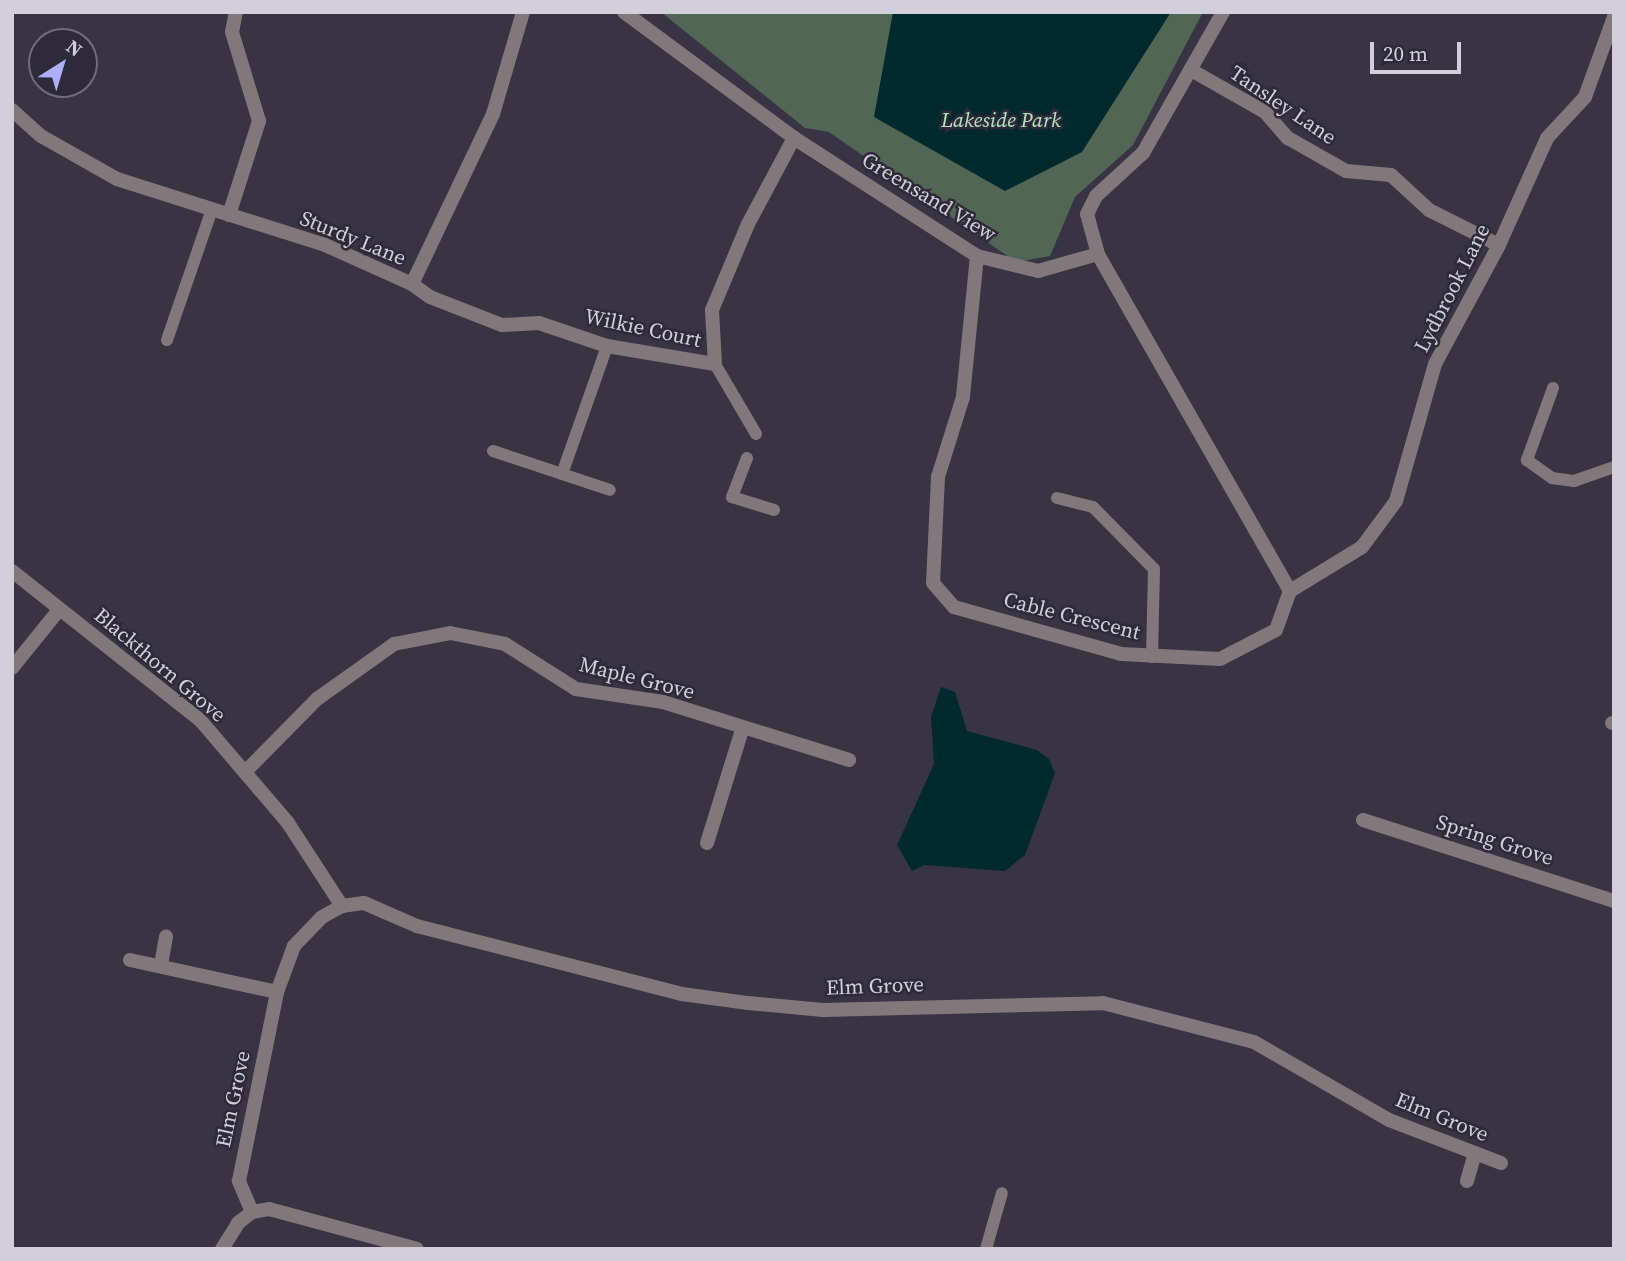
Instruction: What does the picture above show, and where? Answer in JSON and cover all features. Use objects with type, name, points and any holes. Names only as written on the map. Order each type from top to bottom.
[{"type":"street","points":[[229,215],[259,121],[232,32],[236,12]]},
{"type":"street","name":"Sturdy Lane","points":[[12,110],[41,136],[117,179],[325,245],[412,284],[493,114],[523,12]]},
{"type":"street","name":"Greensand View","points":[[624,12],[794,138],[977,256],[1038,271],[1098,254]]},
{"type":"street","points":[[1223,12],[1143,153],[1096,196],[1087,214],[1098,254],[1290,591]]},
{"type":"street","name":"Lydbrook Lane","points":[[1290,591],[1362,547],[1396,501],[1435,364],[1499,244],[1547,138],[1585,97],[1614,17]]},
{"type":"street","name":"Tansley Lane","points":[[1191,70],[1265,112],[1288,138],[1346,172],[1391,175],[1429,210],[1499,244]]},
{"type":"street","name":"Wilkie Court","points":[[412,284],[430,297],[502,325],[539,323],[607,346],[715,365],[712,310],[748,224],[794,138]]},
{"type":"street","name":"Cable Crescent","points":[[977,256],[963,397],[938,477],[933,583],[954,607],[1121,653],[1152,657],[1220,659],[1276,630],[1290,591]]},
{"type":"street","name":"Blackthorn Grove","points":[[12,571],[201,721],[288,823],[342,906]]},
{"type":"street","points":[[12,668],[59,610]]},
{"type":"street","name":"Maple Grove","points":[[245,772],[317,699],[394,645],[450,633],[505,645],[576,688],[663,702],[742,730],[849,760]]},
{"type":"street","points":[[707,843],[742,730]]},
{"type":"street","name":"Spring Grove","points":[[1363,820],[1614,901]]},
{"type":"street","name":"Elm Grove","points":[[252,1212],[239,1181],[277,992],[293,946],[322,917],[342,906],[364,903],[443,933],[682,994],[748,1003],[823,1010],[1103,1003],[1254,1042],[1389,1120],[1502,1163]]},
{"type":"street","points":[[161,965],[166,936]]},
{"type":"street","points":[[130,960],[277,992]]},
{"type":"street","points":[[1467,1181],[1475,1153]]},
{"type":"street","points":[[222,1249],[237,1223],[252,1212],[280,1211],[417,1249]]},
{"type":"lane","points":[[167,340],[212,209]]},
{"type":"lane","points":[[562,474],[607,346]]},
{"type":"lane","points":[[715,365],[756,434]]},
{"type":"lane","points":[[1553,388],[1527,460],[1552,478],[1574,481],[1614,467]]},
{"type":"lane","points":[[493,451],[610,490]]},
{"type":"lane","points":[[747,458],[732,497],[774,510]]},
{"type":"lane","points":[[1057,498],[1093,507],[1154,569],[1152,657]]},
{"type":"lane","points":[[986,1249],[1002,1194]]},
{"type":"green space","name":"Lakeside Park","points":[[661,12],[1203,12],[1133,145],[1075,197],[1050,256],[1016,262],[829,132],[805,128]]},
{"type":"shaded area","points":[[893,12],[1171,12],[1082,152],[1005,191],[874,117]]},
{"type":"shaded area","points":[[941,687],[955,692],[967,731],[1037,750],[1049,759],[1055,773],[1025,855],[1005,871],[924,865],[912,871],[897,845],[934,764],[931,717]]}]
